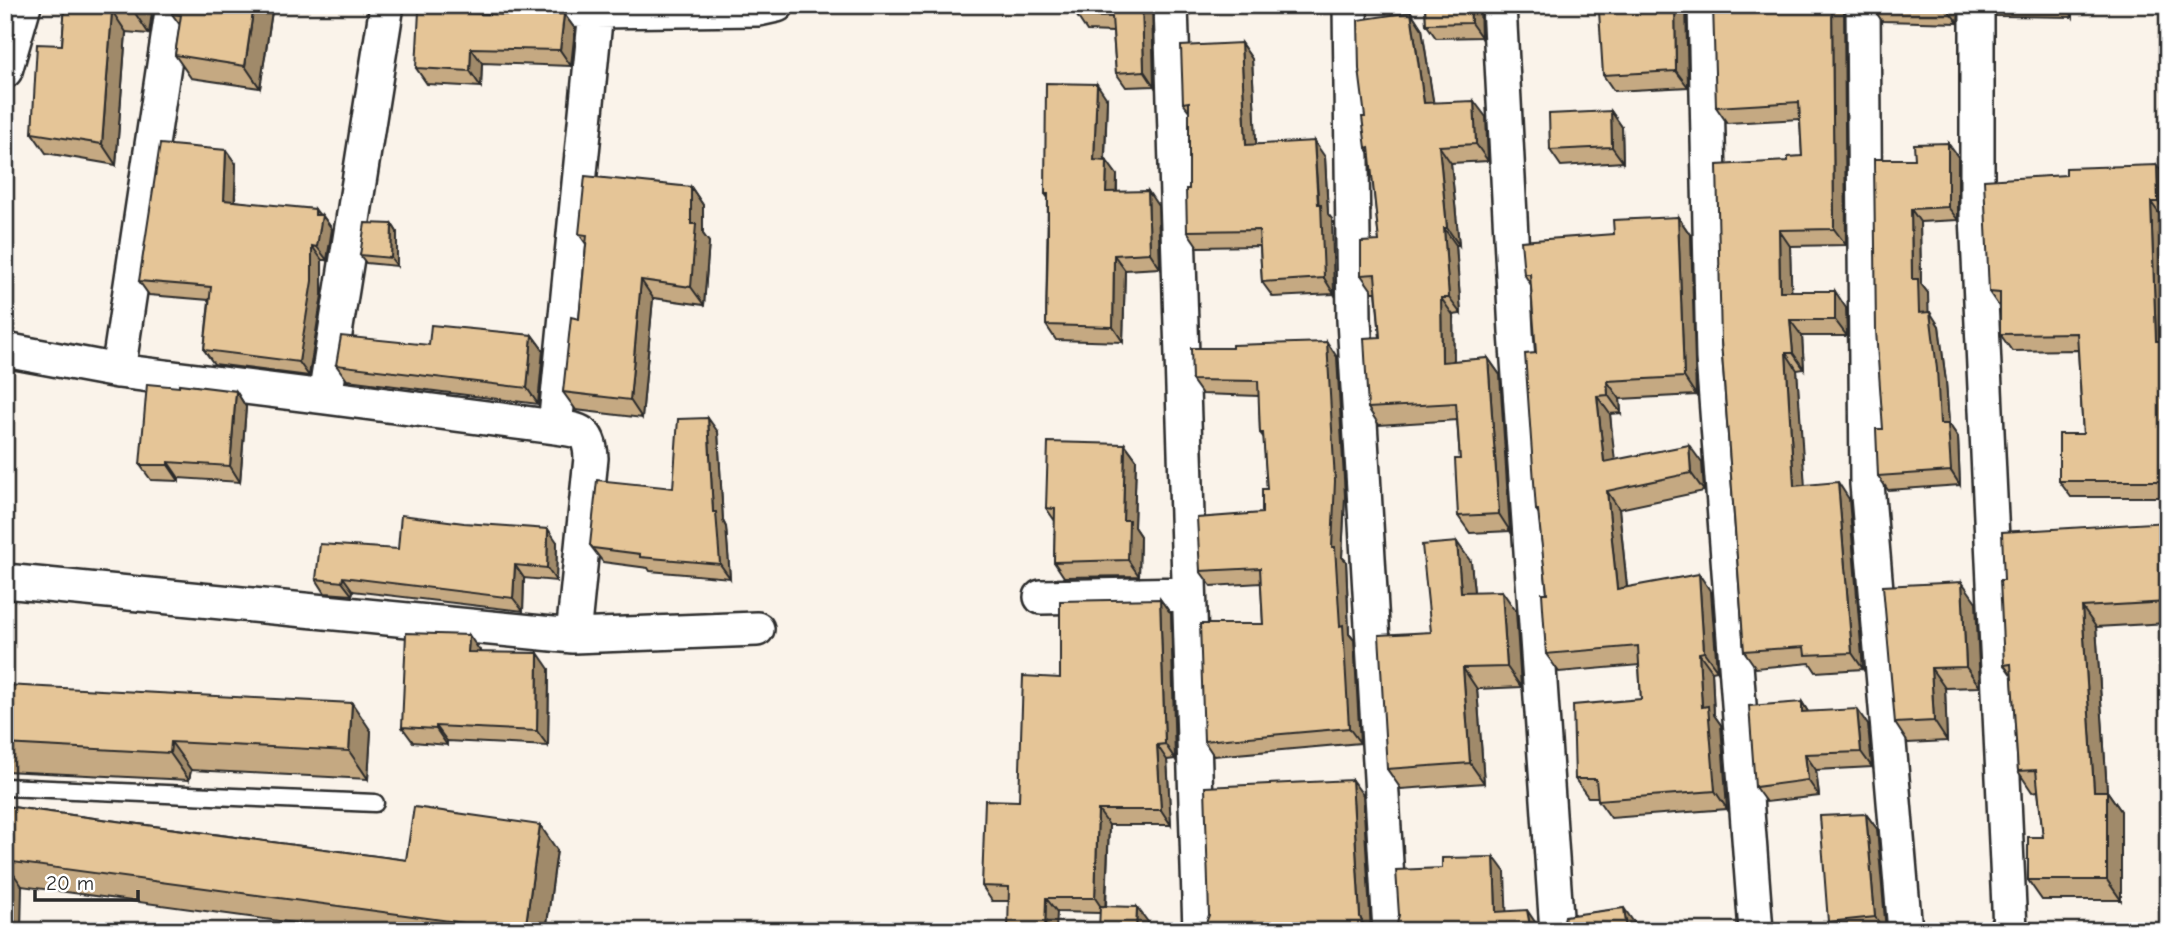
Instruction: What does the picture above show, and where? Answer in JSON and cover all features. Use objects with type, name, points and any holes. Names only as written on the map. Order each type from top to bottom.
[{"type":"street","points":[[5,71],[24,5]]},
{"type":"street","points":[[118,372],[173,5]]},
{"type":"street","points":[[326,397],[387,5]]},
{"type":"street","points":[[443,5],[596,11],[654,8],[759,9],[777,5]]},
{"type":"street","points":[[1171,5],[1200,931]]},
{"type":"street","points":[[1350,5],[1354,320],[1390,931]]},
{"type":"street","points":[[1499,5],[1516,332],[1557,931]]},
{"type":"street","points":[[1705,5],[1713,358],[1756,931]]},
{"type":"street","points":[[1863,5],[1867,484],[1905,931]]},
{"type":"street","points":[[1977,5],[1977,215],[2010,929],[2004,931]]},
{"type":"street","points":[[555,427],[596,11]]},
{"type":"street","points":[[5,350],[118,372],[582,432],[590,442],[592,458],[573,636]]},
{"type":"street","points":[[5,580],[573,636],[757,629]]},
{"type":"street","points":[[1041,597],[1188,594]]},
{"type":"lane","points":[[5,787],[375,803]]},
{"type":"building","points":[[65,5],[136,5],[135,13],[112,11],[102,144],[32,133],[37,44],[62,45]]},
{"type":"building","points":[[174,5],[254,5],[245,66],[175,55],[181,15],[172,14]]},
{"type":"building","points":[[1077,5],[1142,5],[1144,71],[1116,73],[1112,17],[1077,16]]},
{"type":"building","points":[[1425,5],[1470,5],[1471,23],[1426,24]]},
{"type":"building","points":[[1605,5],[1675,5],[1676,71],[1603,75],[1599,11],[1606,11]]},
{"type":"building","points":[[1713,5],[1832,5],[1834,229],[1779,230],[1780,291],[1835,291],[1835,320],[1790,320],[1793,353],[1786,353],[1794,486],[1838,482],[1852,653],[1805,655],[1804,647],[1744,651],[1721,341],[1717,165],[1788,161],[1788,157],[1802,156],[1799,102],[1716,107]]},
{"type":"building","points":[[1886,5],[1946,5],[1946,7]]},
{"type":"building","points":[[419,11],[510,15],[510,12],[564,14],[560,50],[471,48],[470,71],[416,68]]},
{"type":"building","points":[[1411,12],[1424,103],[1474,101],[1476,144],[1439,146],[1447,228],[1444,228],[1449,298],[1441,298],[1442,362],[1488,358],[1499,514],[1458,516],[1455,459],[1460,459],[1456,403],[1368,408],[1364,338],[1380,337],[1375,274],[1361,275],[1361,242],[1379,241],[1369,147],[1366,148],[1362,117],[1365,117],[1359,69],[1358,20]]},
{"type":"building","points":[[1241,43],[1246,145],[1314,141],[1318,204],[1321,204],[1324,278],[1262,282],[1259,230],[1187,231],[1189,102],[1183,103],[1181,46]]},
{"type":"building","points":[[1046,83],[1097,84],[1094,160],[1107,161],[1106,192],[1148,191],[1150,253],[1114,255],[1113,327],[1046,325]]},
{"type":"building","points":[[1611,111],[1612,147],[1550,150],[1549,114]]},
{"type":"building","points":[[1948,143],[1948,207],[1911,209],[1912,279],[1918,279],[1919,313],[1930,312],[1940,424],[1948,424],[1951,471],[1878,476],[1876,429],[1883,429],[1876,331],[1874,159],[1915,159],[1914,144]]},
{"type":"building","points":[[160,144],[226,150],[224,200],[315,209],[315,215],[322,215],[317,247],[312,246],[312,281],[299,362],[204,350],[211,287],[139,281]]},
{"type":"building","points":[[2157,165],[2158,202],[2151,202],[2156,341],[2166,341],[2168,481],[2059,481],[2059,434],[2083,434],[2077,333],[2000,334],[2000,293],[1989,292],[1984,180],[2066,175],[2066,168]]},
{"type":"building","points":[[585,176],[691,187],[691,224],[696,224],[691,287],[641,280],[630,400],[563,392],[571,317],[579,319],[587,235],[579,234]]},
{"type":"building","points":[[1678,217],[1684,377],[1607,381],[1608,395],[1597,396],[1604,462],[1689,445],[1691,473],[1607,491],[1617,589],[1699,574],[1704,652],[1699,653],[1702,707],[1708,706],[1715,791],[1598,800],[1596,779],[1575,779],[1573,705],[1641,699],[1638,646],[1546,654],[1542,593],[1547,593],[1536,510],[1525,354],[1536,353],[1530,274],[1524,274],[1521,241],[1614,234],[1613,220]]},
{"type":"building","points":[[365,223],[392,224],[391,258],[360,255]]},
{"type":"building","points":[[431,325],[532,335],[527,388],[336,365],[341,336],[429,345]]},
{"type":"building","points":[[1327,342],[1335,481],[1332,547],[1335,547],[1340,626],[1343,625],[1349,728],[1204,741],[1200,624],[1263,624],[1260,568],[1200,571],[1197,518],[1262,513],[1262,489],[1267,489],[1263,433],[1260,433],[1258,381],[1192,380],[1191,348]]},
{"type":"building","points":[[147,384],[179,387],[179,384],[236,391],[230,466],[168,462],[168,465],[140,465]]},
{"type":"building","points":[[708,418],[713,512],[716,512],[720,564],[640,557],[640,554],[593,548],[590,545],[597,480],[673,488],[678,419]]},
{"type":"building","points":[[1048,442],[1125,444],[1123,520],[1129,520],[1128,560],[1054,562],[1055,509],[1046,508]]},
{"type":"building","points":[[401,515],[548,529],[547,568],[515,565],[513,598],[343,577],[342,582],[316,579],[320,544],[398,549]]},
{"type":"building","points":[[2168,522],[2168,602],[2082,607],[2094,791],[2107,791],[2107,880],[2028,880],[2028,837],[2043,837],[2036,770],[2018,771],[2011,664],[2004,665],[2000,580],[2004,580],[2002,532]]},
{"type":"building","points":[[1457,542],[1461,592],[1502,591],[1507,667],[1463,668],[1470,763],[1387,769],[1379,635],[1431,632],[1422,545]]},
{"type":"building","points":[[1962,582],[1966,667],[1931,668],[1934,721],[1895,723],[1883,586]]},
{"type":"building","points":[[1160,599],[1165,744],[1157,745],[1161,810],[1098,810],[1095,898],[1046,898],[1045,931],[1008,931],[1009,887],[982,886],[985,800],[1019,801],[1023,676],[1060,678],[1060,601]]},
{"type":"building","points":[[406,633],[469,635],[468,652],[538,653],[537,731],[402,727]]},
{"type":"building","points":[[5,685],[352,703],[349,751],[171,742],[170,753],[5,744]]},
{"type":"building","points":[[1802,702],[1802,712],[1857,709],[1861,752],[1805,754],[1808,780],[1755,787],[1749,706]]},
{"type":"building","points":[[1352,780],[1360,917],[1368,931],[1204,931],[1209,915],[1205,787]]},
{"type":"building","points":[[5,806],[406,860],[414,807],[540,825],[523,931],[5,861]]},
{"type":"building","points":[[1866,814],[1875,917],[1828,922],[1820,816]]},
{"type":"building","points":[[1494,857],[1496,912],[1527,910],[1530,926],[1536,931],[1390,931],[1397,924],[1399,915],[1396,870],[1442,868],[1442,858]]},
{"type":"building","points":[[1100,906],[1137,907],[1136,931],[1099,931]]},
{"type":"building","points":[[1624,908],[1627,931],[1558,931],[1565,916]]}]
